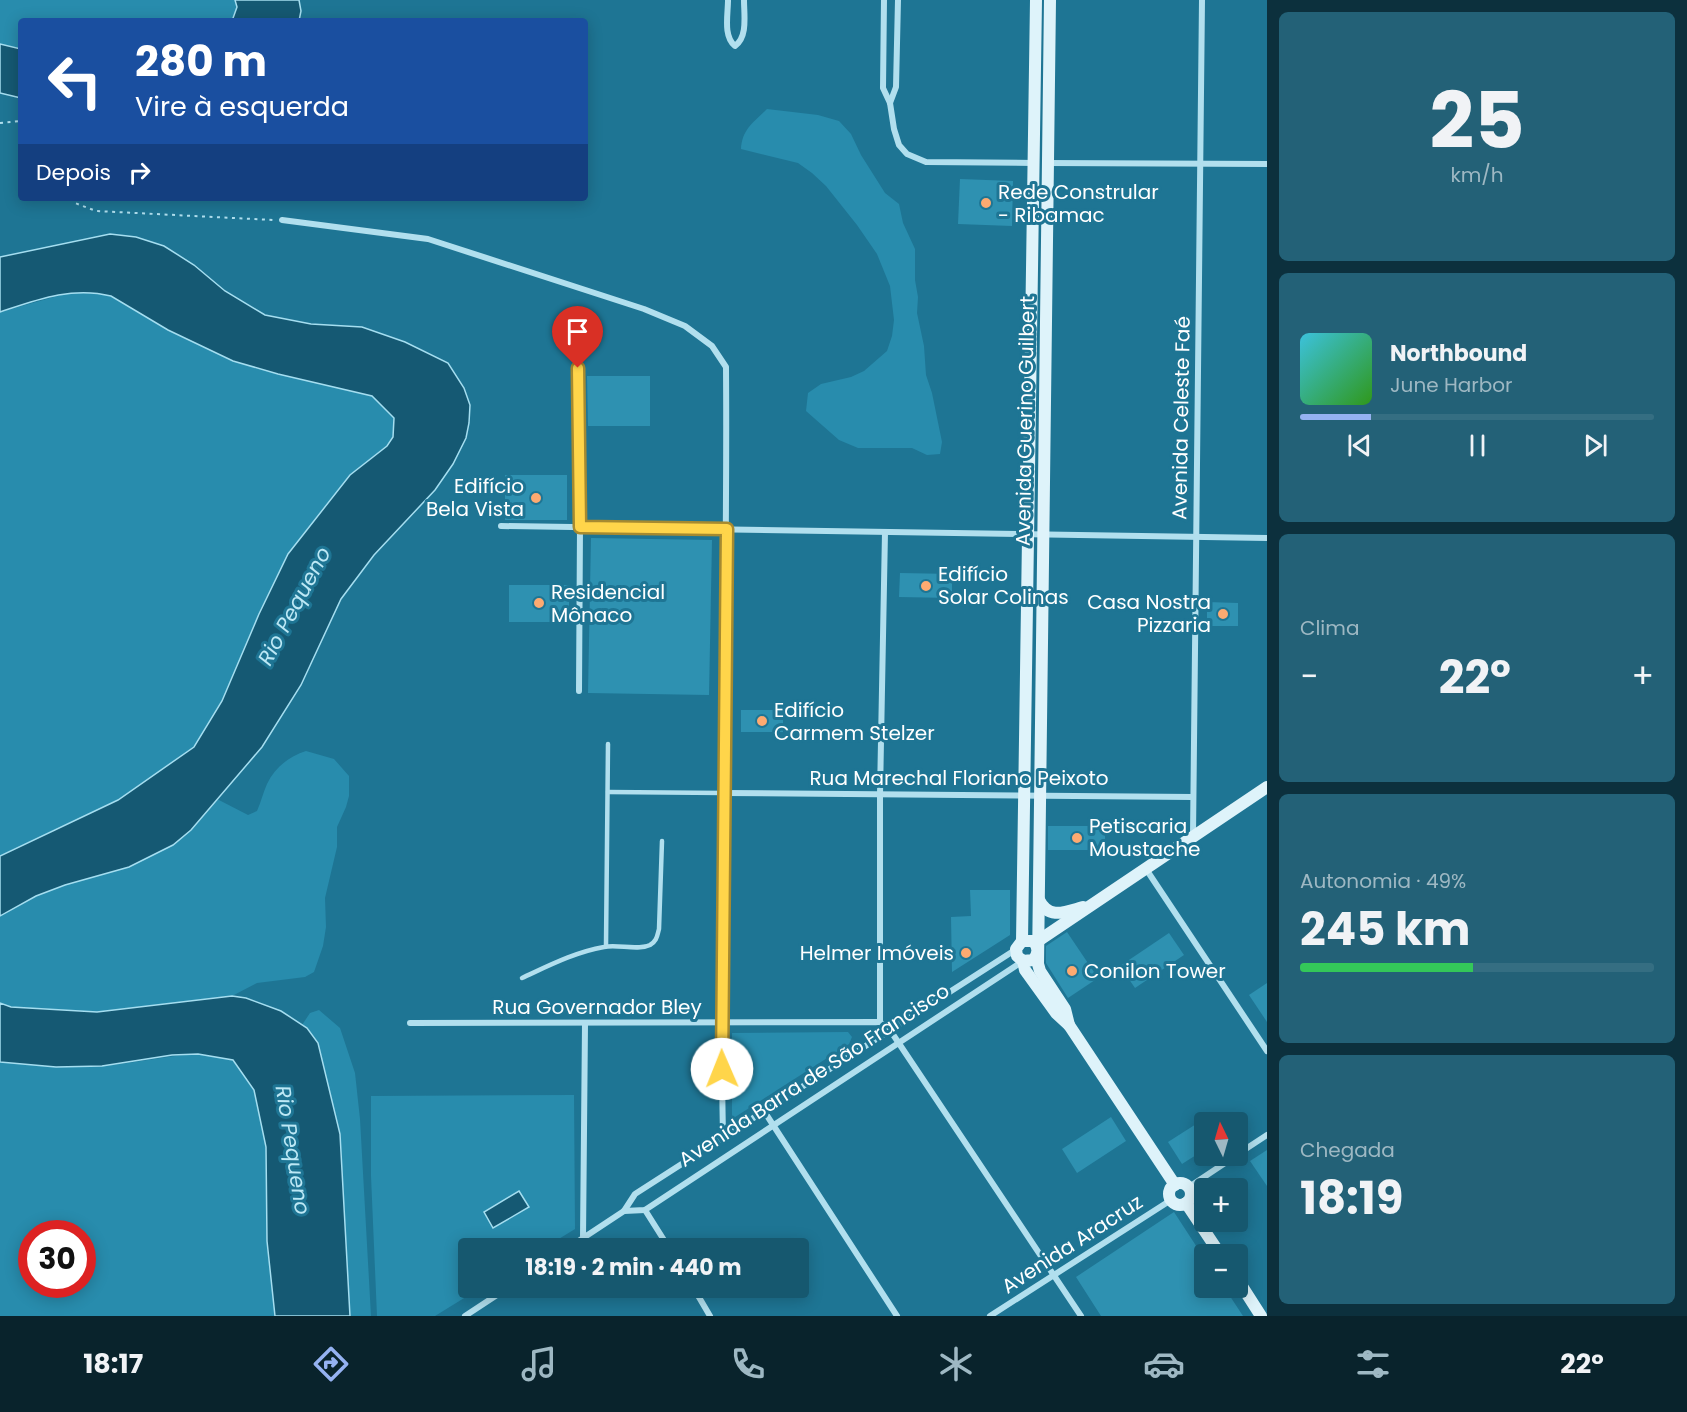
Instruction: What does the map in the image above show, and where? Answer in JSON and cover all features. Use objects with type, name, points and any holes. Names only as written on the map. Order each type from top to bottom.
[{"type":"main road","name":"Avenida Guerino Guilbert","points":[[1019,945],[1024,795],[1036,0]]},
{"type":"main road","name":"Avenida Guerino Guilbert","points":[[1050,0],[1038,946],[1040,971],[1065,1009],[1070,1025]]},
{"type":"main road","points":[[1023,961],[1033,960],[1038,946],[1095,903],[1267,787]]},
{"type":"main road","points":[[1039,900],[1043,908],[1051,913],[1062,913],[1095,903]]},
{"type":"main road","points":[[1038,946],[1033,941],[1019,945],[1017,956],[1023,961],[1026,970],[1056,1013],[1070,1025],[1175,1185]]},
{"type":"main road","points":[[1182,1184],[1189,1187],[1191,1194],[1186,1203],[1176,1204],[1171,1200],[1170,1190],[1175,1185],[1182,1184]]},
{"type":"main road","points":[[1186,1203],[1213,1244]]},
{"type":"main road","points":[[1248,1296],[1261,1316]]},
{"type":"street","points":[[728,0],[728,35],[729,41],[735,46],[741,42],[743,35],[744,0]]},
{"type":"street","points":[[884,0],[883,88],[890,103],[899,145],[907,154],[926,162],[1267,164]]},
{"type":"street","points":[[890,103],[896,87],[898,0]]},
{"type":"street","name":"Avenida Celeste Faé","points":[[1193,837],[1202,0]]},
{"type":"street","points":[[282,220],[428,239],[644,309],[685,326],[712,346],[726,367],[727,529],[721,1023],[723,1137]]},
{"type":"street","points":[[578,368],[579,691]]},
{"type":"street","points":[[501,525],[1267,538]]},
{"type":"street","points":[[885,532],[880,794],[880,1022],[899,1042],[1081,1316]]},
{"type":"street","name":"Rua Marechal Floriano Peixoto","points":[[724,793],[1193,796]]},
{"type":"street","points":[[1146,868],[1267,1052]]},
{"type":"street","name":"Avenida Barra de São Francisco","points":[[583,1238],[624,1211],[635,1194],[1019,945]]},
{"type":"street","name":"Avenida Barra de São Francisco","points":[[645,1210],[1023,961]]},
{"type":"street","name":"Rua Governador Bley","points":[[410,1023],[880,1022]]},
{"type":"street","points":[[583,1238],[585,1024]]},
{"type":"street","points":[[764,1111],[897,1316]]},
{"type":"street","points":[[1248,1148],[1267,1135]]},
{"type":"street","points":[[1189,1187],[1220,1166]]},
{"type":"street","name":"Avenida Aracruz","points":[[990,1316],[1171,1200]]},
{"type":"street","points":[[624,1211],[645,1210],[663,1238]]},
{"type":"street","points":[[465,1316],[492,1298]]},
{"type":"street","points":[[699,1298],[710,1316]]},
{"type":"lane","points":[[606,946],[608,744]]},
{"type":"lane","points":[[608,792],[724,793]]},
{"type":"lane","points":[[522,978],[568,957],[606,946],[643,946],[657,940],[662,841]]},
{"type":"path","points":[[0,123],[18,121]]},
{"type":"path","points":[[73,201],[96,211],[282,220]]},
{"type":"shaded area","points":[[0,0],[235,0],[237,7],[233,18],[18,18],[18,48],[0,44]]},
{"type":"shaded area","points":[[767,109],[818,115],[839,121],[851,134],[861,155],[885,193],[899,204],[903,223],[915,249],[917,313],[924,346],[926,375],[942,442],[940,454],[927,455],[912,448],[858,448],[839,440],[806,411],[808,393],[821,384],[851,377],[864,371],[887,351],[894,320],[890,286],[877,254],[857,225],[826,186],[812,173],[798,163],[741,149],[746,131]]},
{"type":"shaded area","points":[[72,292],[101,293],[111,296],[168,330],[233,361],[372,396],[394,418],[393,437],[387,446],[350,475],[288,554],[259,614],[222,701],[194,748],[118,800],[0,856],[0,312]]},
{"type":"shaded area","points":[[306,751],[334,759],[349,776],[349,796],[337,827],[337,847],[325,898],[326,927],[323,946],[314,972],[305,977],[257,983],[232,996],[97,1012],[11,1007],[0,1003],[0,916],[36,896],[173,845],[191,830],[217,799],[248,815],[257,811],[274,772],[289,759]]},
{"type":"shaded area","points":[[319,1010],[340,1028],[355,1073],[360,1119],[371,1316],[350,1316],[340,1134],[302,1025],[310,1013]]},
{"type":"shaded area","points":[[848,1032],[852,1037],[849,1044],[732,1119],[732,1033]]},
{"type":"shaded area","points":[[198,1054],[233,1060],[254,1090],[266,1147],[267,1241],[275,1316],[0,1316],[0,1062],[89,1067]]},
{"type":"shaded area","points":[[574,1095],[575,1229],[560,1238],[458,1238],[458,1298],[464,1298],[435,1316],[377,1316],[371,1176],[371,1096]]},
{"type":"water","points":[[235,0],[299,0],[301,11],[300,18],[233,18],[237,7]]},
{"type":"water","points":[[0,44],[18,48],[18,97],[0,93]]},
{"type":"water","name":"Rio Pequeno","points":[[110,234],[136,237],[164,246],[194,265],[225,291],[265,315],[311,324],[362,327],[405,342],[448,363],[464,388],[470,405],[469,423],[466,438],[453,464],[435,490],[374,555],[341,599],[301,685],[262,747],[191,830],[173,845],[129,867],[65,885],[36,896],[0,916],[0,856],[118,800],[194,747],[222,701],[259,614],[288,554],[350,475],[387,446],[393,437],[394,418],[372,396],[233,361],[168,330],[111,296],[82,293],[54,296],[0,312],[0,257]]},
{"type":"water","name":"Rio Pequeno","points":[[232,996],[246,998],[281,1011],[307,1028],[318,1043],[340,1134],[350,1316],[275,1316],[267,1241],[266,1147],[254,1090],[233,1060],[198,1054],[172,1055],[102,1066],[56,1067],[0,1062],[0,1003],[11,1007],[97,1012]]},
{"type":"water","points":[[519,1191],[529,1207],[493,1228],[484,1212]]},
{"type":"building","name":"Rede Constrular - Ribamac","points":[[960,179],[1013,181],[1012,226],[958,224]]},
{"type":"building","points":[[587,376],[650,376],[650,426],[588,426]]},
{"type":"building","name":"Edifício Bela Vista","points":[[505,475],[567,475],[567,520],[505,520]]},
{"type":"building","points":[[591,538],[712,540],[709,695],[588,693]]},
{"type":"building","name":"Edifício Solar Colinas","points":[[900,573],[952,574],[952,598],[899,597]]},
{"type":"building","name":"Residencial Mônaco","points":[[509,585],[569,585],[569,622],[509,622]]},
{"type":"building","name":"Casa Nostra Pizzaria","points":[[1207,602],[1238,603],[1238,626],[1207,626]]},
{"type":"building","name":"Edifício Carmem Stelzer","points":[[741,710],[783,710],[783,732],[741,732]]},
{"type":"building","name":"Petiscaria Moustache","points":[[1048,826],[1105,826],[1105,850],[1048,850]]},
{"type":"building","name":"Helmer Imóveis","points":[[970,890],[1010,890],[1010,935],[952,972],[951,917],[971,916]]},
{"type":"building","name":"Conilon Tower","points":[[1067,932],[1098,978],[1068,998],[1046,963],[1046,946]]},
{"type":"building","points":[[1169,933],[1184,955],[1135,988],[1120,966]]},
{"type":"building","points":[[1267,983],[1267,1022],[1249,995]]},
{"type":"building","points":[[1111,1117],[1126,1141],[1077,1173],[1062,1149]]},
{"type":"building","points":[[1194,1125],[1194,1156],[1182,1164],[1168,1142]]},
{"type":"building","points":[[1267,1150],[1267,1186],[1250,1161]]},
{"type":"building","points":[[1174,1212],[1195,1244],[1194,1298],[1231,1298],[1243,1316],[1101,1316],[1076,1277]]},
{"type":"place","name":"Rede Constrular - Ribamac","points":[[986,203]]},
{"type":"place","name":"Edifício Bela Vista","points":[[536,498]]},
{"type":"place","name":"Edifício Solar Colinas","points":[[926,586]]},
{"type":"place","name":"Residencial Mônaco","points":[[539,603]]},
{"type":"place","name":"Casa Nostra Pizzaria","points":[[1223,614]]},
{"type":"place","name":"Edifício Carmem Stelzer","points":[[762,721]]},
{"type":"place","name":"Petiscaria Moustache","points":[[1077,838]]},
{"type":"place","name":"Helmer Imóveis","points":[[966,953]]},
{"type":"place","name":"Conilon Tower","points":[[1072,971]]},
{"type":"route","points":[[578,368],[580,527],[727,529],[722,1069]]}]
